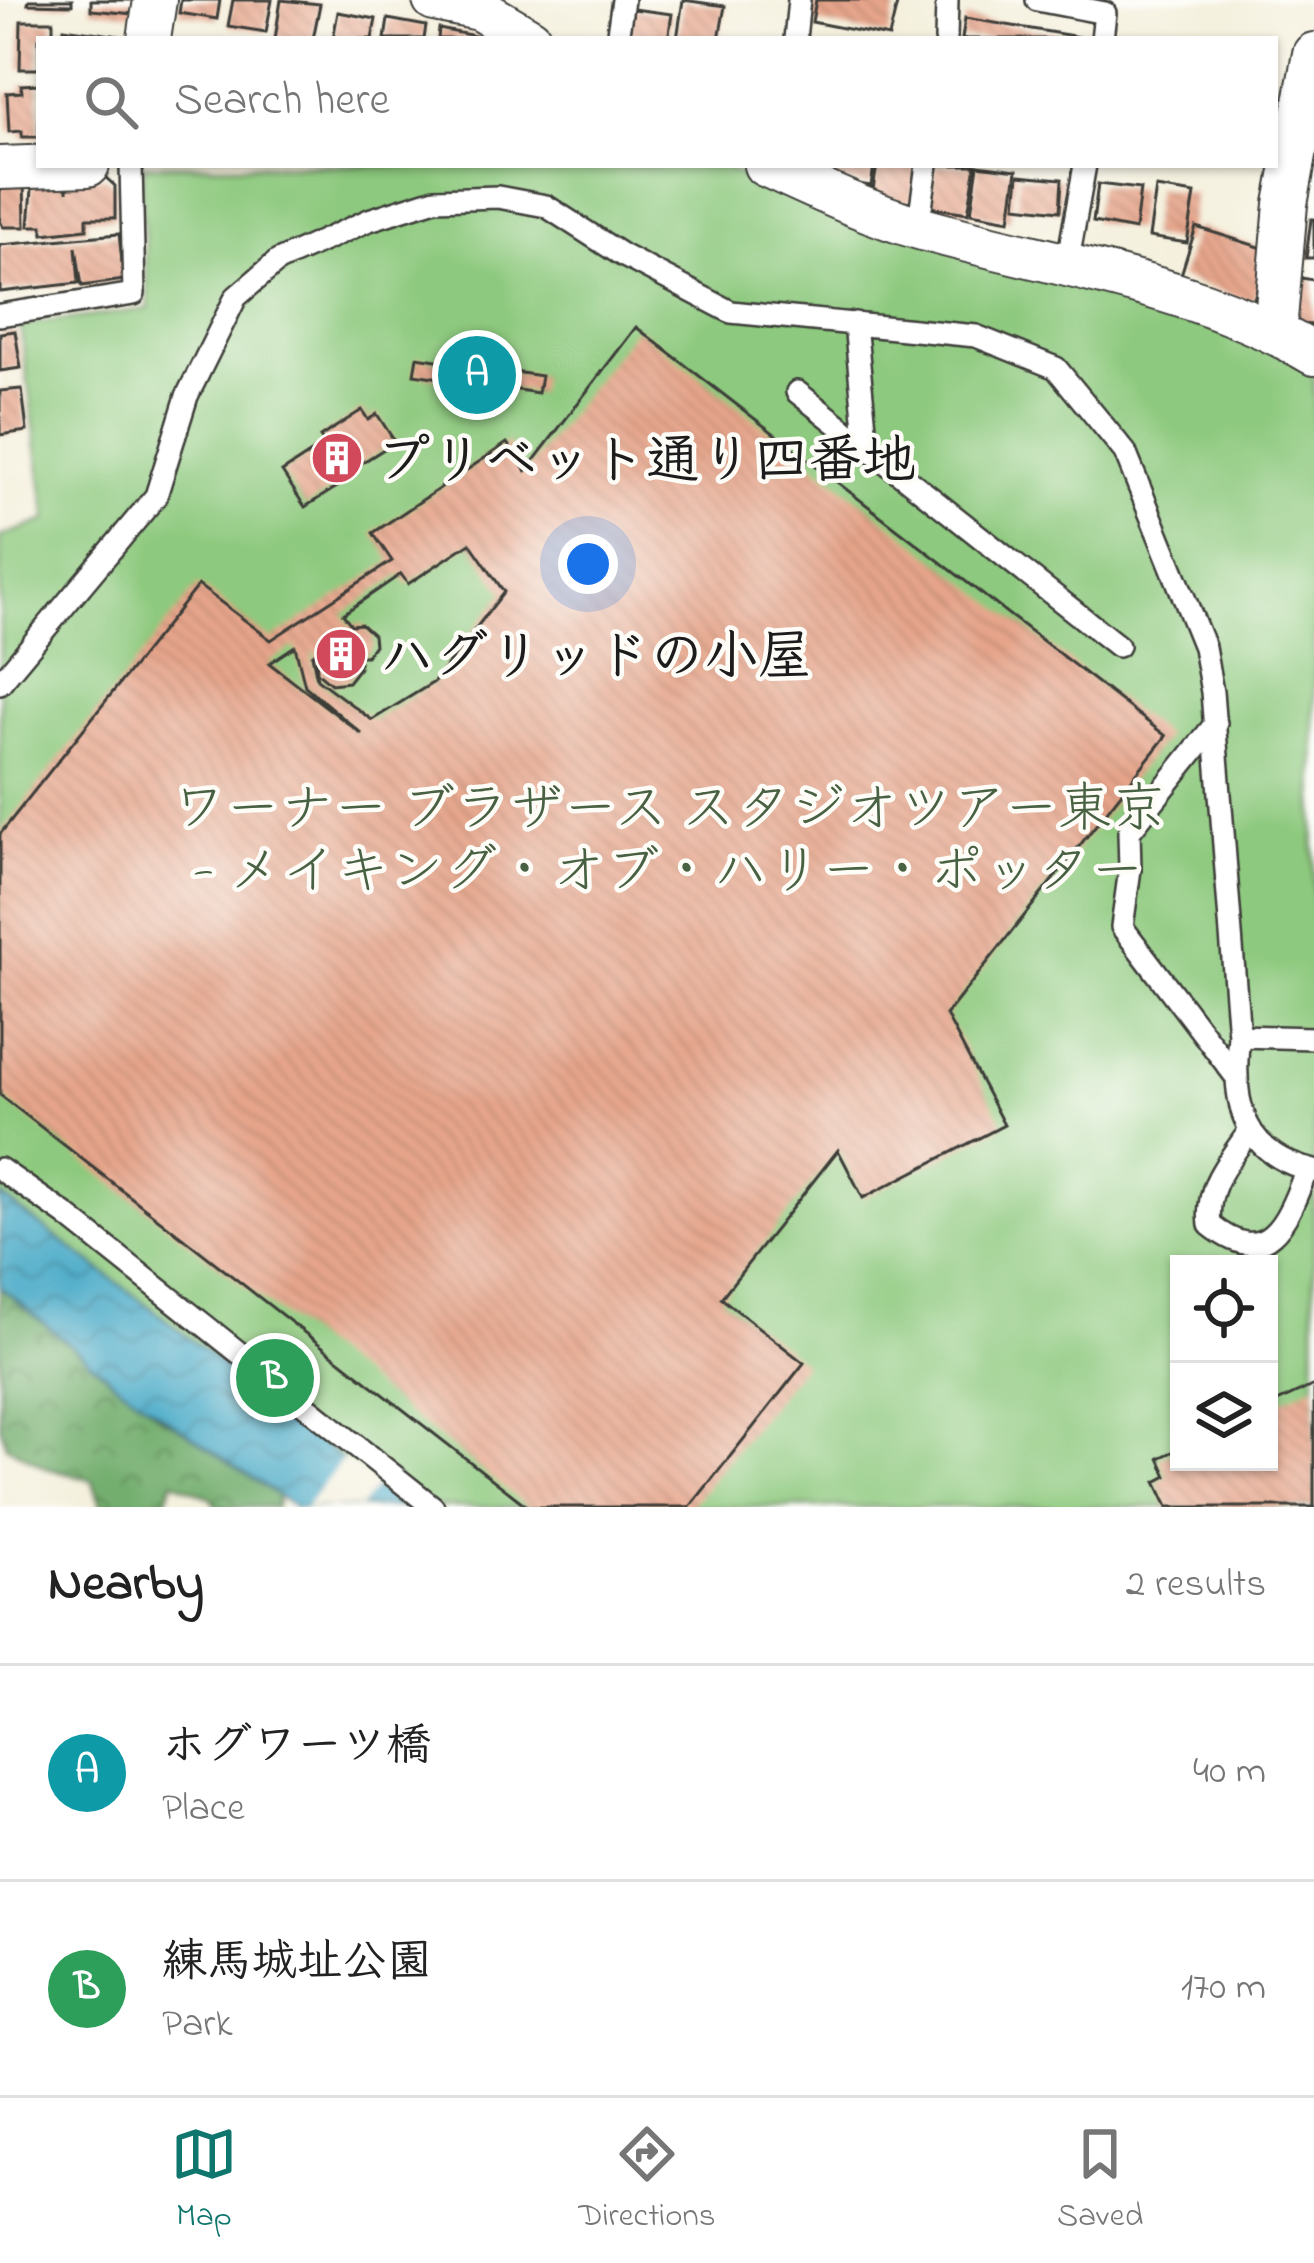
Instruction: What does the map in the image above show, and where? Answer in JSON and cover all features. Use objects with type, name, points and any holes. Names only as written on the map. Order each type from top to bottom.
[{"type":"street","points":[[149,36],[155,0]]},
{"type":"street","points":[[435,0],[479,9],[525,36]]},
{"type":"street","points":[[1275,331],[1286,204],[1313,61]]},
{"type":"street","points":[[0,168],[36,167]]},
{"type":"street","points":[[777,168],[917,228],[1203,302],[1275,331],[1314,354]]},
{"type":"lane","points":[[617,36],[623,0]]},
{"type":"lane","points":[[795,36],[799,0]]},
{"type":"lane","points":[[946,36],[947,0]]},
{"type":"lane","points":[[1037,0],[1105,13],[1102,36]]},
{"type":"lane","points":[[0,315],[134,294],[130,168]]},
{"type":"lane","points":[[917,228],[927,168]]},
{"type":"lane","points":[[1066,265],[1083,168]]},
{"type":"lane","points":[[0,683],[157,496],[188,396],[236,297],[278,262],[369,220],[435,199],[498,197],[546,206],[622,255],[731,312],[976,336],[1056,368],[1125,452],[1204,647],[1216,723],[1239,1036],[1234,1074],[1238,1104],[1250,1130],[1275,1156],[1310,1170],[1285,1223],[1270,1238],[1252,1243],[1230,1241],[1210,1225],[1208,1208],[1212,1185],[1250,1130]]},
{"type":"lane","points":[[855,323],[867,448]]},
{"type":"lane","points":[[797,392],[1118,646]]},
{"type":"lane","points":[[1216,723],[1129,832],[1130,868],[1122,927],[1234,1074]]},
{"type":"lane","points":[[1239,1036],[1314,1038]]},
{"type":"lane","points":[[0,1169],[66,1215],[433,1507]]},
{"type":"green space","name":"ワーナー ブラザース スタジオツアー東京 - メイキング・オブ・ハリー・ポッター","points":[[144,168],[728,168],[764,187],[1264,338],[1314,373],[1314,1507],[401,1507],[150,1307],[0,1195],[0,537],[47,520],[20,325],[149,309],[141,186]]},
{"type":"green space","points":[[0,1266],[162,1419],[192,1432],[279,1487],[276,1507],[217,1507],[211,1498],[173,1481],[164,1507],[102,1507],[92,1480],[46,1468],[7,1446],[0,1426]]},
{"type":"water","points":[[0,1195],[150,1307],[401,1507],[294,1507],[121,1387],[0,1287]]},
{"type":"pier","points":[[344,1458],[379,1483],[360,1507],[305,1507]]},
{"type":"building","points":[[29,0],[72,0],[72,5],[28,4]]},
{"type":"building","points":[[91,0],[135,0],[134,14],[91,10]]},
{"type":"building","points":[[181,0],[220,0],[217,19],[179,13]]},
{"type":"building","points":[[233,0],[272,0],[266,32],[228,26]]},
{"type":"building","points":[[281,0],[320,4],[314,36],[275,36]]},
{"type":"building","points":[[683,0],[725,6],[720,36],[677,36]]},
{"type":"building","points":[[816,0],[898,0],[889,36],[812,22]]},
{"type":"building","points":[[633,9],[672,14],[668,36],[628,36]]},
{"type":"building","points":[[338,12],[376,19],[373,36],[334,36]]},
{"type":"building","points":[[965,18],[1073,36],[962,36]]},
{"type":"building","points":[[388,19],[426,26],[424,36],[385,36]]},
{"type":"building","points":[[21,21],[53,21],[53,36],[36,36],[36,69],[20,69]]},
{"type":"building","points":[[64,28],[119,36],[63,36]]},
{"type":"building","points":[[439,29],[475,36],[438,36]]},
{"type":"building","points":[[36,84],[36,137],[9,132],[7,93],[22,92],[21,85]]},
{"type":"building","points":[[833,168],[874,168],[871,186],[831,180]]},
{"type":"building","points":[[877,168],[917,168],[911,202],[872,196]]},
{"type":"building","points":[[936,168],[976,168],[968,213],[929,207]]},
{"type":"building","points":[[978,168],[1017,170],[1010,220],[971,213]]},
{"type":"building","points":[[1019,175],[1062,179],[1060,211],[1016,206]]},
{"type":"building","points":[[33,177],[67,177],[67,192],[68,177],[105,177],[115,186],[115,218],[87,218],[87,229],[43,234],[43,226],[29,226]]},
{"type":"building","points":[[0,179],[24,179],[25,227],[3,227]]},
{"type":"building","points":[[1098,184],[1140,189],[1135,230],[1093,222]]},
{"type":"building","points":[[1156,188],[1195,194],[1187,243],[1149,237]]},
{"type":"building","points":[[1311,219],[1314,258],[1306,258]]},
{"type":"building","points":[[1196,227],[1269,250],[1253,302],[1180,278]]},
{"type":"building","points":[[119,234],[124,280],[82,286],[76,247],[79,283],[0,292],[0,245]]},
{"type":"building","points":[[1301,278],[1314,280],[1314,325],[1294,324]]},
{"type":"building","points":[[636,327],[1166,736],[946,1015],[1004,1125],[863,1198],[838,1150],[721,1298],[804,1363],[690,1507],[528,1507],[0,1095],[0,834],[198,585],[271,640],[392,561],[373,533],[507,443],[526,471]],"holes":[[[470,543],[504,592],[434,682],[372,720],[317,679],[312,655],[316,652],[317,672],[331,684],[348,682],[359,668],[359,656],[366,656],[374,645],[373,635],[361,624],[351,625],[343,614],[401,574],[408,584]],[[295,646],[305,686],[362,734],[269,663]]]},
{"type":"building","points":[[15,331],[21,368],[0,371],[0,333]]},
{"type":"building","points":[[417,357],[541,376],[538,393],[414,374]]},
{"type":"building","points":[[22,389],[27,431],[0,435],[0,391]]},
{"type":"building","name":"プリベット通り四番地","points":[[362,410],[368,420],[377,414],[395,442],[349,471],[353,477],[305,507],[282,472],[325,444],[320,437]]},
{"type":"building","points":[[1314,1385],[1314,1507],[1168,1507],[1156,1482],[1167,1476],[1159,1458],[1170,1453],[1170,1471],[1278,1471],[1278,1402]]},
{"type":"place","name":"ホグワーツ橋","points":[[477,375]]},
{"type":"place","name":"プリベット通り四番地","points":[[337,458]]},
{"type":"place","name":"ハグリッドの小屋","points":[[341,654]]},
{"type":"place","name":"練馬城址公園","points":[[275,1378]]}]
